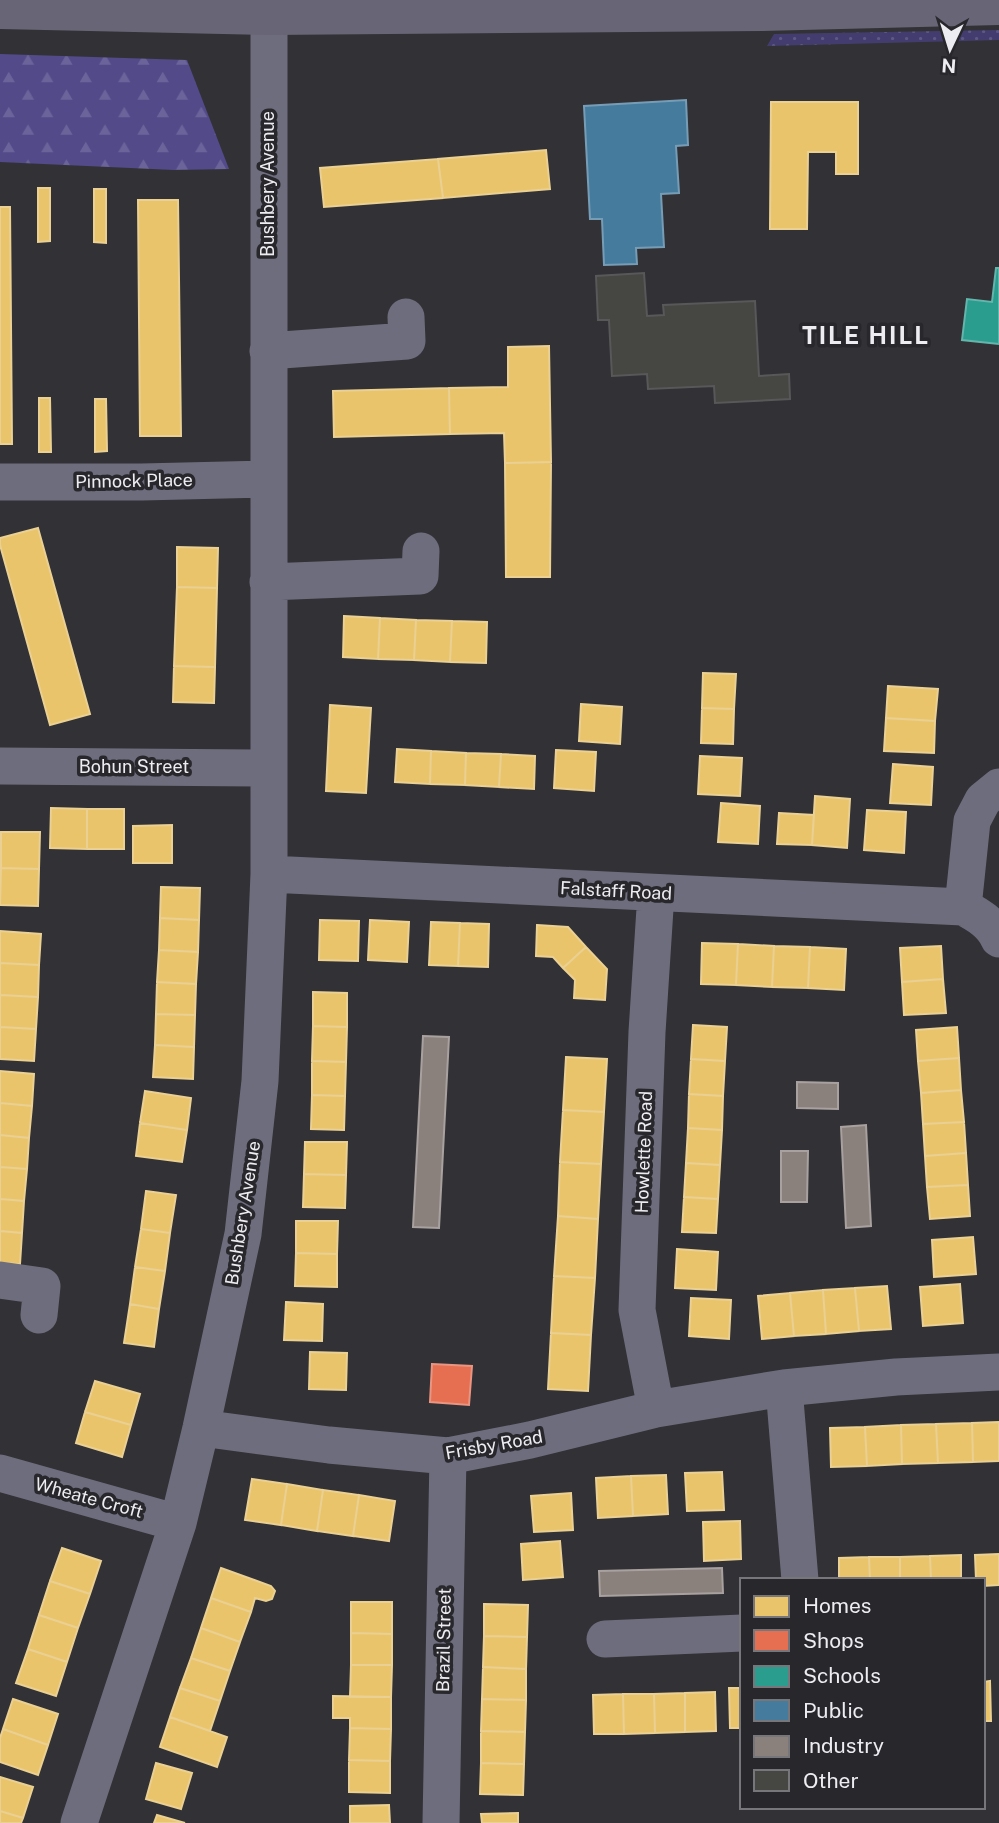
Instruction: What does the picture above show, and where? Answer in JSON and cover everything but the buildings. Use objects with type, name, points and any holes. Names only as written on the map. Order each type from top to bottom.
[{"type":"main road","points":[[0,10],[269,16],[762,12],[999,6]]},
{"type":"street","name":"Bushbery Avenue","points":[[79,1823],[178,1522],[243,1234],[253,1160],[266,981],[269,874],[269,16]]},
{"type":"street","points":[[268,351],[407,341],[406,317]]},
{"type":"street","name":"Pinnock Place","points":[[0,482],[268,479]]},
{"type":"street","points":[[268,582],[420,576],[421,551]]},
{"type":"street","name":"Bohun Street","points":[[0,765],[268,768]]},
{"type":"street","points":[[999,788],[983,800],[972,821],[963,907],[981,916],[995,930],[999,939]]},
{"type":"street","name":"Falstaff Road","points":[[269,874],[963,907]]},
{"type":"street","name":"Howlette Road","points":[[656,893],[647,1031],[637,1310],[656,1409]]},
{"type":"street","points":[[0,1280],[42,1286],[39,1315]]},
{"type":"street","name":"Frisby Road","points":[[201,1428],[329,1445],[447,1456],[530,1440],[656,1409],[785,1388],[896,1377],[999,1372]]},
{"type":"street","points":[[785,1388],[800,1578]]},
{"type":"street","name":"Brazil Street","points":[[442,1823],[447,1456]]},
{"type":"street","name":"Wheate Croft","points":[[0,1473],[178,1522]]},
{"type":"street","points":[[605,1639],[740,1633]]},
{"type":"shaded area","points":[[999,30],[999,40],[767,46],[774,34]]},
{"type":"green space","points":[[0,54],[187,60],[229,169],[174,170],[0,162]]},
{"type":"district","name":"TILE HILL","points":[[866,336]]}]
